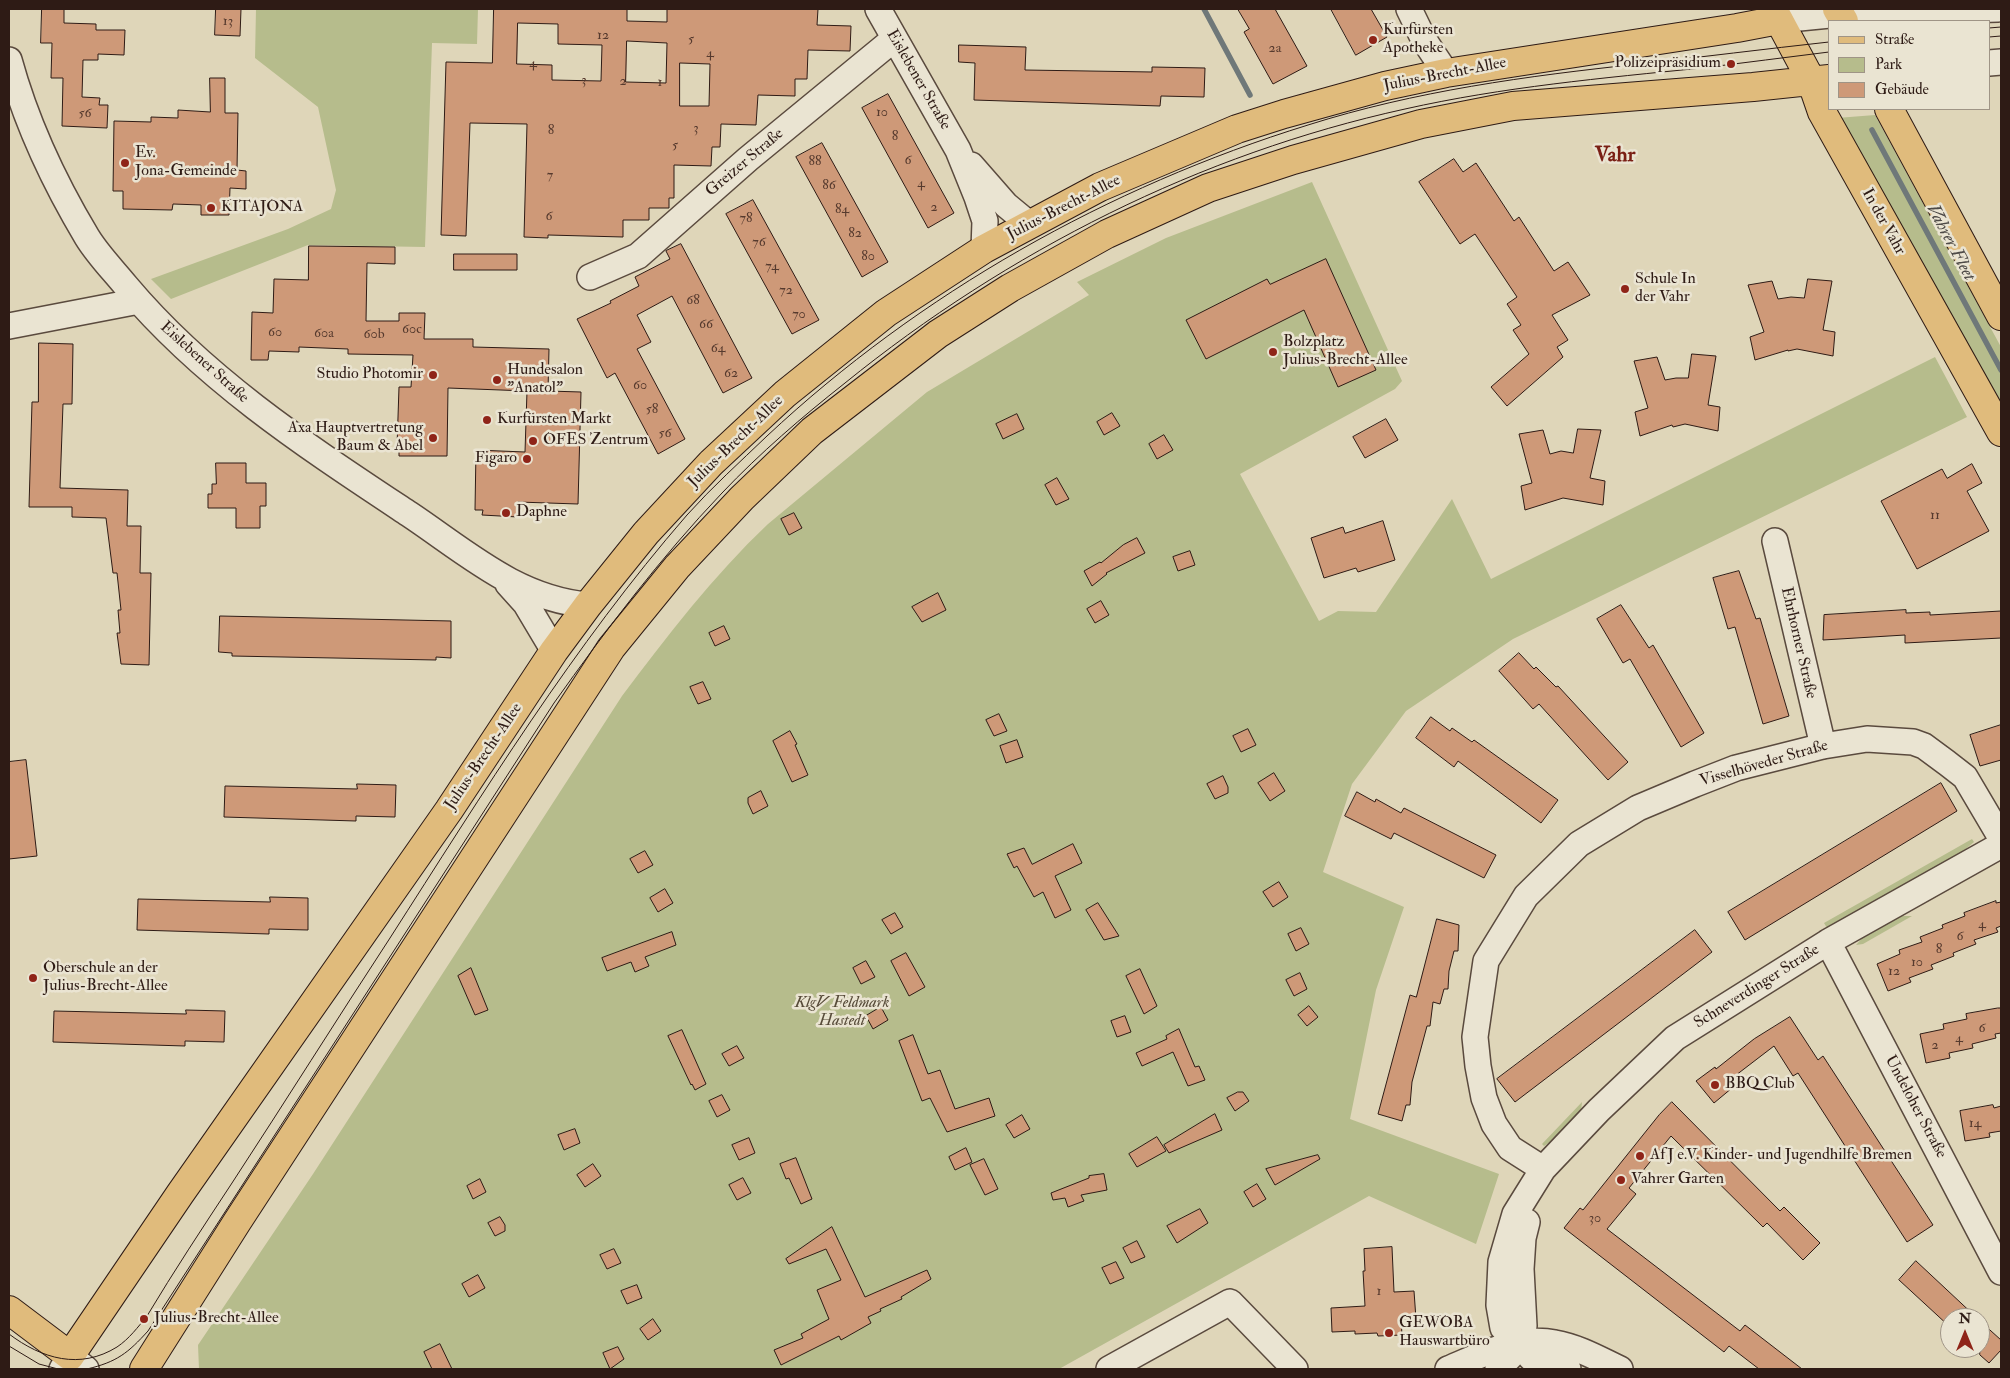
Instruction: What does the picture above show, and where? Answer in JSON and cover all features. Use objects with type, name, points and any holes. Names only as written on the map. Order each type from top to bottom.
[{"type":"main road","name":"Julius-Brecht-Allee","points":[[73,1365],[180,1194],[443,818],[554,651],[588,605],[646,533],[710,463],[785,394],[886,312],[1029,224],[1100,187],[1237,129],[1385,86],[1446,73],[1737,28],[1776,14]]},
{"type":"main road","name":"In der Vahr","points":[[1776,14],[1820,80],[1822,112],[2001,432]]},
{"type":"main road","points":[[144,1369],[247,1206],[611,648],[630,628],[677,566],[737,503],[812,431],[884,374],[938,334],[1010,288],[1107,234],[1208,188],[1293,160],[1421,124],[1513,106],[1820,80]]},
{"type":"main road","points":[[1890,110],[2001,316]]},
{"type":"main road","points":[[9,1310],[73,1365]]},
{"type":"street","name":"Eislebener Straße","points":[[878,9],[958,150],[978,197],[984,221],[984,250]]},
{"type":"street","points":[[1409,9],[1424,40],[1446,73]]},
{"type":"street","points":[[1776,14],[1840,15],[1998,9]]},
{"type":"street","name":"Greizer Straße","points":[[590,276],[638,256],[748,159],[894,39]]},
{"type":"street","name":"Eislebener Straße","points":[[9,60],[21,100],[38,144],[88,239],[139,301],[202,364],[252,406],[501,577],[536,594],[564,603],[588,605]]},
{"type":"street","name":"Eislebener Straße","points":[[958,150],[1006,205],[1029,224]]},
{"type":"street","points":[[9,326],[139,301]]},
{"type":"street","name":"Ehrhorner Straße","points":[[1775,541],[1823,746]]},
{"type":"street","name":"Eislebener Straße","points":[[501,577],[526,604],[554,651]]},
{"type":"street","name":"Visselhöveder Straße","points":[[1542,1169],[1510,1148],[1494,1124],[1484,1098],[1475,1037],[1486,961],[1526,896],[1579,844],[1638,808],[1736,768],[1823,746],[1867,739],[1913,742],[1924,746],[1965,777],[2001,838]]},
{"type":"street","name":"Schneverdinger Straße","points":[[1568,1369],[1531,1358],[1519,1342],[1503,1328],[1499,1305],[1501,1262],[1515,1214],[1542,1169],[1599,1110],[1675,1038],[1828,942],[2001,844]]},
{"type":"street","name":"Undeloher Straße","points":[[1828,942],[2001,1272]]},
{"type":"street","points":[[1109,1369],[1230,1302],[1295,1369]]},
{"type":"street","points":[[1448,1369],[1495,1349],[1519,1342],[1540,1341],[1557,1343],[1589,1354],[1620,1369]]},
{"type":"street","points":[[1498,1369],[1512,1356],[1519,1342]]},
{"type":"green space","points":[[256,9],[478,9],[477,44],[432,43],[425,247],[308,245],[171,299],[151,279],[288,229],[331,209],[336,190],[318,107],[255,58]]},
{"type":"green space","points":[[1875,115],[2001,347],[2001,412],[1837,118]]},
{"type":"green space","name":"KlgV Feldmark Hastedt","points":[[1312,182],[1402,381],[1395,389],[1240,474],[1319,621],[1338,611],[1376,612],[1452,499],[1491,579],[1935,357],[1967,417],[1513,639],[1406,711],[1352,784],[1323,872],[1404,907],[1376,990],[1350,1119],[1499,1174],[1476,1244],[1369,1196],[1059,1369],[199,1369],[198,1345],[313,1174],[622,696],[673,629],[728,564],[768,524],[927,392],[1089,295],[1077,282],[1166,238]]},
{"type":"green space","points":[[1972,839],[1974,842],[1962,852],[1827,928],[1824,923]]},
{"type":"green space","points":[[1898,916],[1912,916],[1863,944],[1856,945],[1863,937]]},
{"type":"green space","points":[[1582,1102],[1581,1111],[1553,1140],[1544,1146],[1542,1144]]},
{"type":"building","points":[[42,9],[64,9],[64,23],[96,24],[96,30],[125,30],[124,55],[98,54],[98,60],[83,60],[82,97],[100,98],[99,105],[108,105],[107,128],[62,126],[63,78],[51,78],[52,43],[41,43]]},
{"type":"building","points":[[216,9],[241,9],[240,36],[215,35]]},
{"type":"building","points":[[494,9],[627,9],[627,21],[667,22],[667,9],[818,9],[817,25],[851,26],[850,51],[808,50],[807,79],[795,79],[795,96],[758,95],[756,125],[721,124],[720,147],[712,147],[711,166],[674,165],[674,198],[669,198],[669,208],[649,208],[649,220],[623,220],[623,237],[548,235],[548,238],[524,237],[527,124],[470,123],[466,236],[441,235],[446,62],[492,63]],"holes":[[[518,23],[558,24],[558,44],[602,45],[601,81],[552,80],[552,65],[517,64]],[[627,41],[667,43],[666,83],[626,82]],[[680,63],[710,64],[709,106],[680,106]]]},
{"type":"building","points":[[1238,9],[1275,9],[1307,66],[1273,84],[1244,32],[1249,29]]},
{"type":"building","points":[[1331,9],[1371,9],[1387,37],[1356,55]]},
{"type":"building","points":[[959,45],[1026,47],[1025,70],[1152,72],[1152,67],[1205,68],[1204,97],[1161,96],[1160,106],[974,100],[975,63],[959,62]]},
{"type":"building","points":[[210,78],[225,78],[225,113],[238,113],[237,170],[246,171],[246,189],[230,188],[229,215],[201,215],[201,205],[173,204],[172,210],[123,209],[123,191],[113,191],[114,121],[151,122],[151,117],[178,118],[178,110],[210,112]]},
{"type":"building","points":[[888,94],[954,213],[928,228],[862,108]]},
{"type":"building","points":[[822,143],[888,262],[862,277],[796,157]]},
{"type":"building","points":[[1454,159],[1463,172],[1476,163],[1514,221],[1519,217],[1554,271],[1568,262],[1590,295],[1552,315],[1568,340],[1557,347],[1563,357],[1507,406],[1491,387],[1529,354],[1513,330],[1521,325],[1507,304],[1517,297],[1475,234],[1460,244],[1419,182]]},
{"type":"building","points":[[753,200],[819,320],[792,334],[726,214]]},
{"type":"building","points":[[681,244],[752,378],[723,393],[672,296],[637,315],[651,342],[637,349],[685,439],[658,454],[615,373],[607,378],[577,319],[611,303],[610,301],[639,286],[635,277],[670,259],[666,251]]},
{"type":"building","points":[[309,246],[395,247],[395,264],[367,263],[366,321],[399,321],[399,313],[425,313],[424,339],[473,339],[473,347],[549,349],[548,391],[581,392],[578,504],[518,502],[518,517],[482,515],[483,510],[475,510],[476,450],[525,452],[527,391],[448,388],[447,456],[399,456],[399,447],[397,447],[399,387],[411,387],[413,355],[348,354],[348,349],[299,347],[299,352],[269,351],[268,360],[251,360],[252,312],[273,313],[274,279],[308,280]]},
{"type":"building","points":[[454,254],[517,254],[517,270],[454,270]]},
{"type":"building","points":[[1326,259],[1376,370],[1338,387],[1304,310],[1206,359],[1186,320],[1267,279],[1270,284]]},
{"type":"building","points":[[1808,279],[1832,281],[1823,330],[1835,332],[1833,356],[1797,349],[1755,360],[1750,337],[1764,332],[1748,285],[1772,281],[1778,299],[1804,298]]},
{"type":"building","points":[[39,343],[73,344],[72,404],[63,404],[60,488],[128,490],[127,526],[141,526],[140,573],[151,573],[149,665],[121,664],[117,633],[120,633],[118,610],[121,610],[117,573],[113,573],[106,518],[72,517],[72,507],[29,507],[32,402],[38,402]]},
{"type":"building","points":[[1692,354],[1716,356],[1708,405],[1720,407],[1718,431],[1685,424],[1673,427],[1672,425],[1640,436],[1635,412],[1648,408],[1634,361],[1657,357],[1665,380],[1688,378]]},
{"type":"building","points":[[1112,413],[1120,426],[1104,435],[1097,422]]},
{"type":"building","points":[[1017,414],[1024,429],[1003,439],[996,424]]},
{"type":"building","points":[[1386,419],[1398,440],[1365,458],[1353,437]]},
{"type":"building","points":[[1578,429],[1601,430],[1590,478],[1605,481],[1603,505],[1563,498],[1525,510],[1521,486],[1532,483],[1519,434],[1543,430],[1550,454],[1561,451],[1573,453]]},
{"type":"building","points":[[1164,435],[1173,450],[1157,459],[1149,444]]},
{"type":"building","points":[[216,463],[246,463],[246,483],[266,483],[266,506],[260,506],[260,528],[236,528],[236,508],[208,508],[208,494],[212,494],[212,484],[216,484]]},
{"type":"building","points":[[1972,464],[1982,483],[1967,491],[1989,531],[1917,569],[1881,501],[1942,469],[1947,478]]},
{"type":"building","points":[[1057,478],[1069,499],[1056,505],[1045,485]]},
{"type":"building","points":[[794,513],[802,528],[789,535],[781,519]]},
{"type":"building","points":[[1383,521],[1395,560],[1358,572],[1356,568],[1324,578],[1311,538],[1343,527],[1345,533]]},
{"type":"building","points":[[1137,538],[1145,553],[1106,573],[1092,586],[1084,571],[1101,563],[1123,545]]},
{"type":"building","points":[[1190,551],[1195,565],[1178,571],[1173,557]]},
{"type":"building","points":[[1739,571],[1756,619],[1760,618],[1789,716],[1763,724],[1735,627],[1728,629],[1713,578]]},
{"type":"building","points":[[938,593],[946,610],[922,622],[912,607]]},
{"type":"building","points":[[1101,601],[1109,615],[1095,623],[1087,609]]},
{"type":"building","points":[[1621,605],[1649,648],[1653,645],[1704,733],[1681,747],[1630,659],[1623,663],[1597,619]]},
{"type":"building","points":[[1906,610],[1906,613],[1930,612],[1930,615],[2001,611],[2001,638],[1905,643],[1905,635],[1823,640],[1824,615]]},
{"type":"building","points":[[220,616],[451,621],[451,658],[436,657],[436,660],[232,656],[232,653],[219,652]]},
{"type":"building","points":[[724,626],[730,639],[715,646],[709,633]]},
{"type":"building","points":[[1519,653],[1534,669],[1536,667],[1556,687],[1558,686],[1628,762],[1608,780],[1539,704],[1533,709],[1499,671]]},
{"type":"building","points":[[703,682],[711,699],[698,704],[690,687]]},
{"type":"building","points":[[999,714],[1007,731],[994,736],[986,720]]},
{"type":"building","points":[[1431,717],[1450,731],[1452,728],[1472,742],[1474,740],[1558,800],[1541,823],[1458,761],[1454,767],[1416,738]]},
{"type":"building","points":[[2001,725],[2001,760],[1980,766],[1970,735]]},
{"type":"building","points":[[1248,729],[1256,745],[1241,752],[1233,736]]},
{"type":"building","points":[[790,731],[797,744],[795,745],[808,775],[792,782],[773,741]]},
{"type":"building","points":[[1017,740],[1023,757],[1006,763],[1000,746]]},
{"type":"building","points":[[26,760],[37,856],[9,859],[9,762]]},
{"type":"building","points":[[1274,773],[1285,791],[1270,801],[1258,783]]},
{"type":"building","points":[[1223,776],[1228,787],[1228,793],[1215,799],[1207,784]]},
{"type":"building","points":[[1941,783],[1957,811],[1745,940],[1728,912]]},
{"type":"building","points":[[357,784],[396,785],[395,817],[356,816],[356,821],[224,817],[225,786],[357,789]]},
{"type":"building","points":[[761,791],[768,806],[753,814],[748,798]]},
{"type":"building","points":[[1357,792],[1375,802],[1376,799],[1401,813],[1404,808],[1496,855],[1484,878],[1394,833],[1391,839],[1345,816]]},
{"type":"building","points":[[1073,844],[1082,863],[1055,876],[1071,910],[1055,918],[1043,892],[1034,897],[1017,866],[1014,868],[1007,854],[1024,848],[1032,864]]},
{"type":"building","points":[[645,851],[653,865],[638,873],[630,859]]},
{"type":"building","points":[[1279,882],[1288,897],[1273,907],[1263,892]]},
{"type":"building","points":[[665,889],[673,903],[658,912],[650,898]]},
{"type":"building","points":[[270,897],[308,898],[308,930],[269,929],[269,934],[137,930],[138,899],[270,902]]},
{"type":"building","points":[[1996,901],[1996,903],[2001,902],[2001,926],[1996,928],[1998,932],[1974,940],[1976,944],[1953,953],[1954,956],[1931,965],[1933,969],[1909,978],[1911,982],[1888,991],[1877,964],[1900,954],[1899,950],[1922,942],[1920,937],[1943,928],[1942,925],[1965,916],[1964,913]]},
{"type":"building","points":[[1098,903],[1119,936],[1104,940],[1086,910]]},
{"type":"building","points":[[895,913],[903,927],[891,934],[882,920]]},
{"type":"building","points":[[1437,919],[1459,925],[1458,951],[1454,951],[1449,971],[1448,989],[1444,989],[1440,1004],[1433,1002],[1430,1026],[1427,1026],[1412,1082],[1410,1105],[1406,1105],[1402,1121],[1378,1114],[1410,995],[1416,997]]},
{"type":"building","points":[[1301,928],[1309,944],[1296,951],[1288,934]]},
{"type":"building","points":[[1695,930],[1712,952],[1515,1102],[1497,1079]]},
{"type":"building","points":[[672,932],[676,945],[645,957],[649,966],[635,972],[631,962],[607,971],[602,958]]},
{"type":"building","points":[[906,953],[925,987],[909,996],[891,961]]},
{"type":"building","points":[[866,961],[875,977],[861,984],[853,968]]},
{"type":"building","points":[[471,968],[488,1010],[475,1015],[458,976]]},
{"type":"building","points":[[1140,969],[1157,1006],[1144,1014],[1126,976]]},
{"type":"building","points":[[1300,973],[1307,989],[1294,996],[1286,980]]},
{"type":"building","points":[[1309,1006],[1318,1017],[1307,1026],[1298,1015]]},
{"type":"building","points":[[881,1007],[888,1020],[873,1029],[866,1016]]},
{"type":"building","points":[[2001,1008],[2001,1033],[1995,1034],[1996,1038],[1972,1044],[1973,1048],[1949,1053],[1950,1058],[1926,1063],[1920,1034],[1944,1029],[1943,1024],[1967,1019],[1966,1014]]},
{"type":"building","points":[[186,1010],[225,1011],[224,1042],[185,1041],[185,1046],[53,1042],[54,1011],[186,1014]]},
{"type":"building","points":[[1125,1016],[1131,1032],[1117,1037],[1111,1021]]},
{"type":"building","points":[[1790,1017],[1818,1060],[1823,1056],[1933,1225],[1907,1242],[1798,1073],[1793,1076],[1774,1046],[1727,1082],[1732,1088],[1714,1103],[1696,1081],[1715,1067],[1716,1069],[1754,1039]]},
{"type":"building","points":[[1179,1029],[1195,1067],[1199,1066],[1205,1080],[1188,1086],[1173,1052],[1142,1066],[1136,1053],[1167,1039],[1166,1036]]},
{"type":"building","points":[[682,1030],[706,1084],[695,1090],[668,1036]]},
{"type":"building","points":[[913,1035],[928,1074],[940,1070],[955,1109],[989,1098],[995,1116],[947,1132],[930,1098],[922,1101],[899,1041]]},
{"type":"building","points":[[737,1046],[744,1058],[729,1066],[722,1054]]},
{"type":"building","points":[[1238,1092],[1243,1092],[1249,1101],[1235,1111],[1227,1098]]},
{"type":"building","points":[[722,1095],[730,1110],[717,1117],[709,1101]]},
{"type":"building","points":[[1672,1102],[1780,1211],[1784,1207],[1820,1243],[1803,1260],[1767,1223],[1763,1227],[1671,1136],[1629,1188],[1636,1194],[1607,1229],[1740,1331],[1745,1325],[1802,1369],[1759,1369],[1729,1346],[1724,1352],[1564,1228],[1580,1208],[1583,1210],[1659,1115]]},
{"type":"building","points":[[1993,1105],[1994,1108],[2001,1106],[2001,1131],[1989,1133],[1990,1137],[1965,1141],[1960,1111]]},
{"type":"building","points":[[1215,1114],[1222,1130],[1169,1153],[1164,1145]]},
{"type":"building","points":[[1022,1115],[1030,1129],[1014,1138],[1006,1125]]},
{"type":"building","points":[[575,1129],[580,1143],[564,1150],[558,1135]]},
{"type":"building","points":[[1157,1137],[1166,1151],[1137,1167],[1129,1154]]},
{"type":"building","points":[[749,1138],[755,1153],[739,1160],[732,1145]]},
{"type":"building","points":[[966,1148],[972,1162],[955,1170],[949,1157]]},
{"type":"building","points":[[1318,1155],[1320,1159],[1275,1185],[1266,1169]]},
{"type":"building","points":[[796,1158],[812,1199],[801,1204],[789,1178],[786,1179],[780,1164]]},
{"type":"building","points":[[984,1159],[998,1189],[985,1195],[970,1165]]},
{"type":"building","points":[[593,1164],[601,1176],[585,1187],[577,1175]]},
{"type":"building","points":[[1104,1174],[1107,1190],[1081,1195],[1084,1201],[1068,1207],[1065,1198],[1053,1200],[1051,1193],[1089,1178],[1089,1176]]},
{"type":"building","points":[[743,1178],[751,1193],[737,1200],[729,1185]]},
{"type":"building","points":[[480,1179],[486,1192],[473,1199],[467,1186]]},
{"type":"building","points":[[1257,1184],[1266,1199],[1253,1207],[1244,1192]]},
{"type":"building","points":[[1200,1209],[1208,1223],[1177,1243],[1167,1226]]},
{"type":"building","points":[[500,1217],[505,1225],[505,1231],[495,1236],[488,1223]]},
{"type":"building","points":[[832,1227],[865,1297],[927,1270],[931,1279],[901,1297],[902,1299],[868,1317],[871,1323],[841,1340],[839,1336],[781,1365],[774,1350],[803,1338],[801,1334],[829,1319],[817,1290],[841,1280],[826,1249],[789,1264],[786,1259]]},
{"type":"building","points":[[1137,1241],[1145,1257],[1131,1263],[1123,1248]]},
{"type":"building","points":[[1392,1247],[1394,1292],[1414,1291],[1416,1319],[1401,1319],[1402,1335],[1378,1336],[1377,1333],[1355,1334],[1355,1331],[1332,1332],[1331,1308],[1365,1306],[1364,1249]]},
{"type":"building","points":[[614,1249],[621,1263],[607,1269],[600,1255]]},
{"type":"building","points":[[1916,1261],[1966,1308],[1940,1308],[1940,1318],[1899,1280]]},
{"type":"building","points":[[1116,1262],[1124,1278],[1110,1284],[1102,1268]]},
{"type":"building","points":[[478,1275],[485,1288],[469,1297],[462,1284]]},
{"type":"building","points":[[637,1285],[642,1298],[627,1304],[621,1291]]},
{"type":"building","points":[[653,1319],[661,1331],[648,1340],[640,1329]]},
{"type":"building","points":[[1990,1330],[2001,1340],[2001,1350],[1989,1363],[1983,1358],[1990,1358]]},
{"type":"building","points":[[440,1344],[452,1369],[432,1369],[424,1352]]},
{"type":"building","points":[[618,1347],[624,1359],[610,1369],[603,1353]]},
{"type":"waterway","points":[[1204,9],[1250,95]]},
{"type":"waterway","name":"Vahrer Fleet","points":[[1872,130],[2001,370]]},
{"type":"tram line","points":[[1990,28],[2001,27]]},
{"type":"tram line","points":[[1990,37],[2001,36]]},
{"type":"tram line","points":[[9,1334],[35,1350],[48,1355],[75,1360],[103,1354],[117,1347],[133,1333],[147,1316],[495,775],[606,616],[687,515],[716,485],[767,436],[826,384],[888,336],[953,291],[1020,250],[1089,213],[1161,180],[1234,150],[1308,125],[1389,103],[1472,86],[1597,69],[1828,42]]},
{"type":"tram line","points":[[87,1369],[121,1356],[148,1331],[554,703],[634,595],[699,518],[751,464],[813,409],[907,335],[972,291],[1040,250],[1109,213],[1181,181],[1254,152],[1329,128],[1442,101],[1516,89],[1828,52]]},
{"type":"tram line","points":[[9,1346],[39,1364],[58,1369]]},
{"type":"place","name":"Kurfürsten Apotheke","points":[[1373,40]]},
{"type":"place","name":"Polizeipräsidium","points":[[1731,64]]},
{"type":"place","name":"Ev. Jona-Gemeinde","points":[[125,163]]},
{"type":"place","name":"KITAJONA","points":[[211,208]]},
{"type":"place","name":"Schule In der Vahr","points":[[1625,289]]},
{"type":"place","name":"Bolzplatz Julius-Brecht-Allee","points":[[1273,352]]},
{"type":"place","name":"Studio Photomir","points":[[433,375]]},
{"type":"place","name":"Hundesalon \"Anatol\"","points":[[497,380]]},
{"type":"place","name":"Kurfürsten Markt","points":[[487,420]]},
{"type":"place","name":"Axa Hauptvertretung Baum & Abel","points":[[433,438]]},
{"type":"place","name":"OFES Zentrum","points":[[533,441]]},
{"type":"place","name":"Figaro","points":[[527,459]]},
{"type":"place","name":"Daphne","points":[[506,513]]},
{"type":"place","name":"Oberschule an der Julius-Brecht-Allee","points":[[33,978]]},
{"type":"place","name":"BBQ Club","points":[[1715,1085]]},
{"type":"place","name":"AfJ e.V. Kinder- und Jugendhilfe Bremen","points":[[1640,1156]]},
{"type":"place","name":"Vahrer Garten","points":[[1621,1180]]},
{"type":"place","name":"Julius-Brecht-Allee","points":[[144,1319]]},
{"type":"place","name":"GEWOBA Hauswartbüro","points":[[1389,1333]]},
{"type":"district","name":"Vahr","points":[[1615,156]]}]
